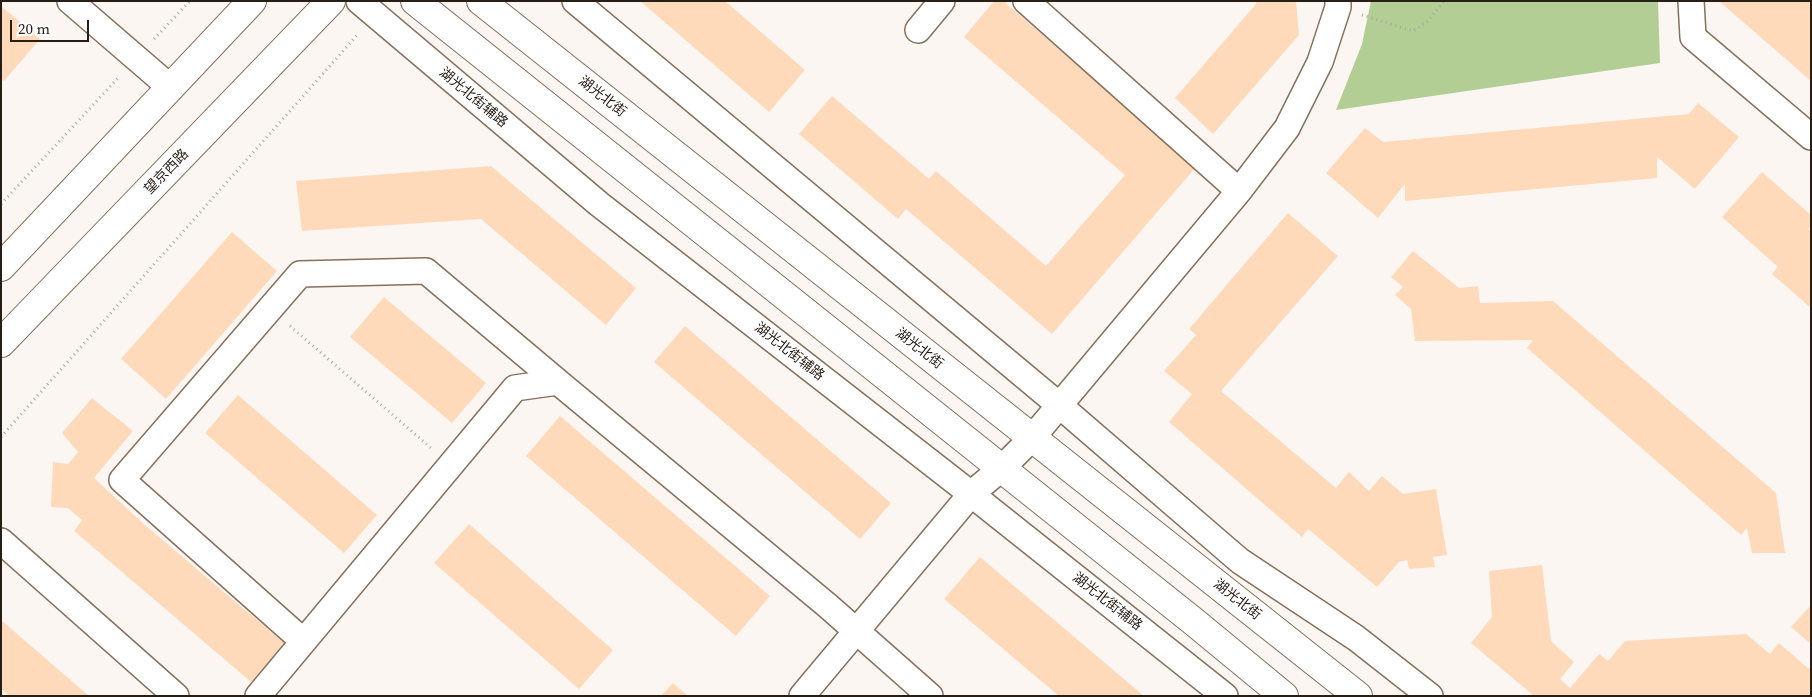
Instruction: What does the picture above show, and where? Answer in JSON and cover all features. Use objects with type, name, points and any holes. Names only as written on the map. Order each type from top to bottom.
[{"type":"street","points":[[70,1],[171,88]]},
{"type":"street","points":[[1,267],[252,1]]},
{"type":"street","name":"望京西路","points":[[1,342],[331,1]]},
{"type":"street","points":[[415,1],[1002,468],[1284,696]]},
{"type":"street","name":"湖光北街","points":[[481,1],[1358,696]]},
{"type":"street","points":[[574,1],[1059,405],[1240,561],[1356,638],[1430,696]]},
{"type":"street","points":[[918,30],[942,1]]},
{"type":"street","points":[[1026,1],[1239,191]]},
{"type":"street","points":[[1691,1],[1693,37],[1811,137]]},
{"type":"street","points":[[802,696],[971,494],[1002,468],[1032,438],[1239,191],[1287,128],[1320,62],[1338,4]]},
{"type":"street","name":"湖光北街辅路","points":[[367,8],[599,204],[971,494],[1225,696]]},
{"type":"street","points":[[303,641],[122,480],[300,274],[426,271],[828,606],[930,696]]},
{"type":"street","points":[[258,696],[514,388],[558,382]]},
{"type":"street","points":[[1,541],[176,696]]},
{"type":"path","points":[[1,204],[190,1]]},
{"type":"path","points":[[1338,4],[1414,31],[1427,22],[1444,1]]},
{"type":"path","points":[[1,437],[336,56],[367,8]]},
{"type":"path","points":[[271,309],[450,465]]},
{"type":"green space","points":[[1371,1],[1658,1],[1660,63],[1336,110],[1362,44]]},
{"type":"building","points":[[640,1],[725,1],[805,70],[769,112]]},
{"type":"building","points":[[994,1],[1003,1],[1196,167],[1052,334],[906,209],[898,219],[799,134],[832,96],[929,179],[936,171],[1046,266],[1125,175],[964,37]]},
{"type":"building","points":[[1256,1],[1296,1],[1299,35],[1213,134],[1175,98],[1256,4]]},
{"type":"building","points":[[1719,1],[1811,1],[1811,81]]},
{"type":"building","points":[[1,6],[40,39],[4,81],[1,79]]},
{"type":"building","points":[[1698,103],[1739,137],[1695,189],[1657,157],[1657,178],[1405,201],[1405,184],[1378,218],[1326,173],[1365,128],[1383,142],[1689,114]]},
{"type":"building","points":[[491,166],[636,288],[606,325],[481,219],[302,231],[296,181]]},
{"type":"building","points":[[1762,172],[1811,215],[1811,226],[1808,229],[1811,231],[1811,308],[1772,274],[1778,267],[1722,217]]},
{"type":"building","points":[[1288,213],[1338,256],[1221,391],[1336,488],[1349,472],[1369,491],[1382,476],[1403,494],[1436,489],[1447,555],[1433,557],[1435,567],[1409,569],[1407,560],[1399,562],[1377,587],[1308,529],[1302,537],[1169,422],[1192,394],[1164,371],[1196,335],[1189,329]]},
{"type":"building","points":[[232,232],[277,271],[166,399],[121,359]]},
{"type":"building","points":[[1413,251],[1459,288],[1478,286],[1480,303],[1553,301],[1776,493],[1785,553],[1752,553],[1747,528],[1741,535],[1527,348],[1533,340],[1415,341],[1411,309],[1395,295],[1403,287],[1391,277]]},
{"type":"building","points":[[384,297],[486,383],[452,423],[350,337]]},
{"type":"building","points":[[685,326],[891,503],[860,539],[654,362]]},
{"type":"building","points":[[238,395],[377,515],[344,553],[205,433]]},
{"type":"building","points":[[92,398],[133,431],[94,478],[146,526],[284,643],[251,682],[74,531],[82,520],[68,508],[51,507],[53,462],[68,464],[78,452],[62,433]]},
{"type":"building","points":[[560,416],[770,596],[736,636],[526,456]]},
{"type":"building","points":[[469,524],[613,650],[579,689],[434,563]]},
{"type":"building","points":[[980,557],[1144,696],[1059,696],[944,599]]},
{"type":"building","points":[[1542,565],[1551,641],[1574,662],[1560,679],[1570,688],[1599,654],[1608,661],[1625,641],[1746,634],[1770,654],[1779,643],[1809,669],[1811,666],[1811,696],[1534,696],[1471,643],[1492,617],[1489,571]]},
{"type":"building","points":[[1811,605],[1811,644],[1791,627]]},
{"type":"building","points":[[1,620],[89,696],[9,696],[1,689]]},
{"type":"building","points":[[673,683],[688,696],[661,696]]}]
